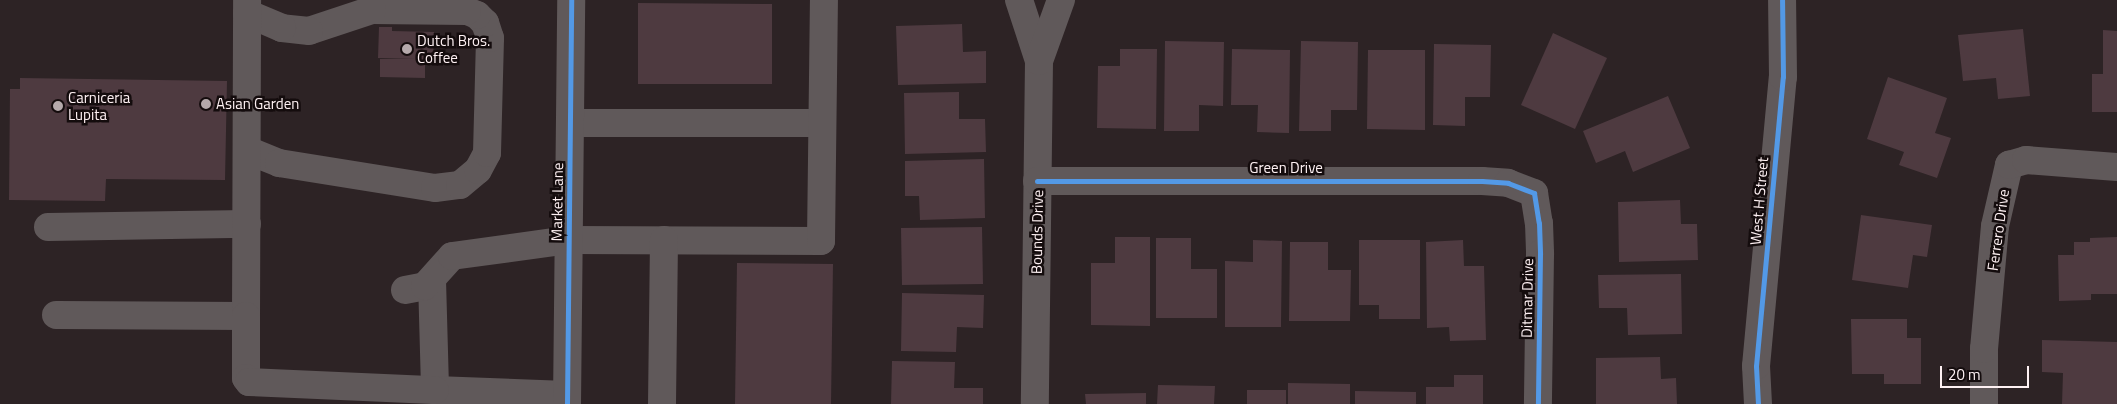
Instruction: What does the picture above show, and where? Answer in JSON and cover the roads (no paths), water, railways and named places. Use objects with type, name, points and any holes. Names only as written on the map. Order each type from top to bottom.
[{"type":"street","name":"Market Lane","points":[[567,400],[571,0]]},
{"type":"street","points":[[405,290],[425,286],[452,256],[569,240],[821,241],[824,0]]},
{"type":"street","name":"Bounds Drive","points":[[1019,0],[1039,60]]},
{"type":"street","name":"Bounds Drive","points":[[1035,404],[1039,60],[1061,0]]},
{"type":"street","name":"West H Street","points":[[1758,404],[1756,366],[1783,77],[1782,0]]},
{"type":"street","points":[[248,7],[246,378],[249,382],[435,390],[567,400]]},
{"type":"street","points":[[247,150],[279,163],[435,188],[460,185],[478,170],[487,153],[490,38],[485,23],[477,15],[466,11],[372,10],[309,31],[282,28],[248,7]]},
{"type":"street","points":[[570,123],[822,123]]},
{"type":"street","name":"Ferrero Drive","points":[[1984,404],[1984,349],[1996,226],[2009,165],[2026,160],[2117,167]]},
{"type":"street","name":"Green Drive","points":[[1037,181],[1482,181],[1508,184],[1534,193]]},
{"type":"street","name":"Ditmar Drive","points":[[1534,193],[1539,223],[1540,254],[1538,404]]},
{"type":"street","points":[[48,227],[246,224]]},
{"type":"street","points":[[662,404],[664,240]]},
{"type":"street","points":[[432,280],[435,390]]},
{"type":"street","points":[[56,315],[246,316]]},
{"type":"place","name":"Dutch Bros. Coffee","points":[[407,49]]},
{"type":"place","name":"Asian Garden","points":[[206,104]]},
{"type":"place","name":"Carniceria Lupita","points":[[58,106]]}]
